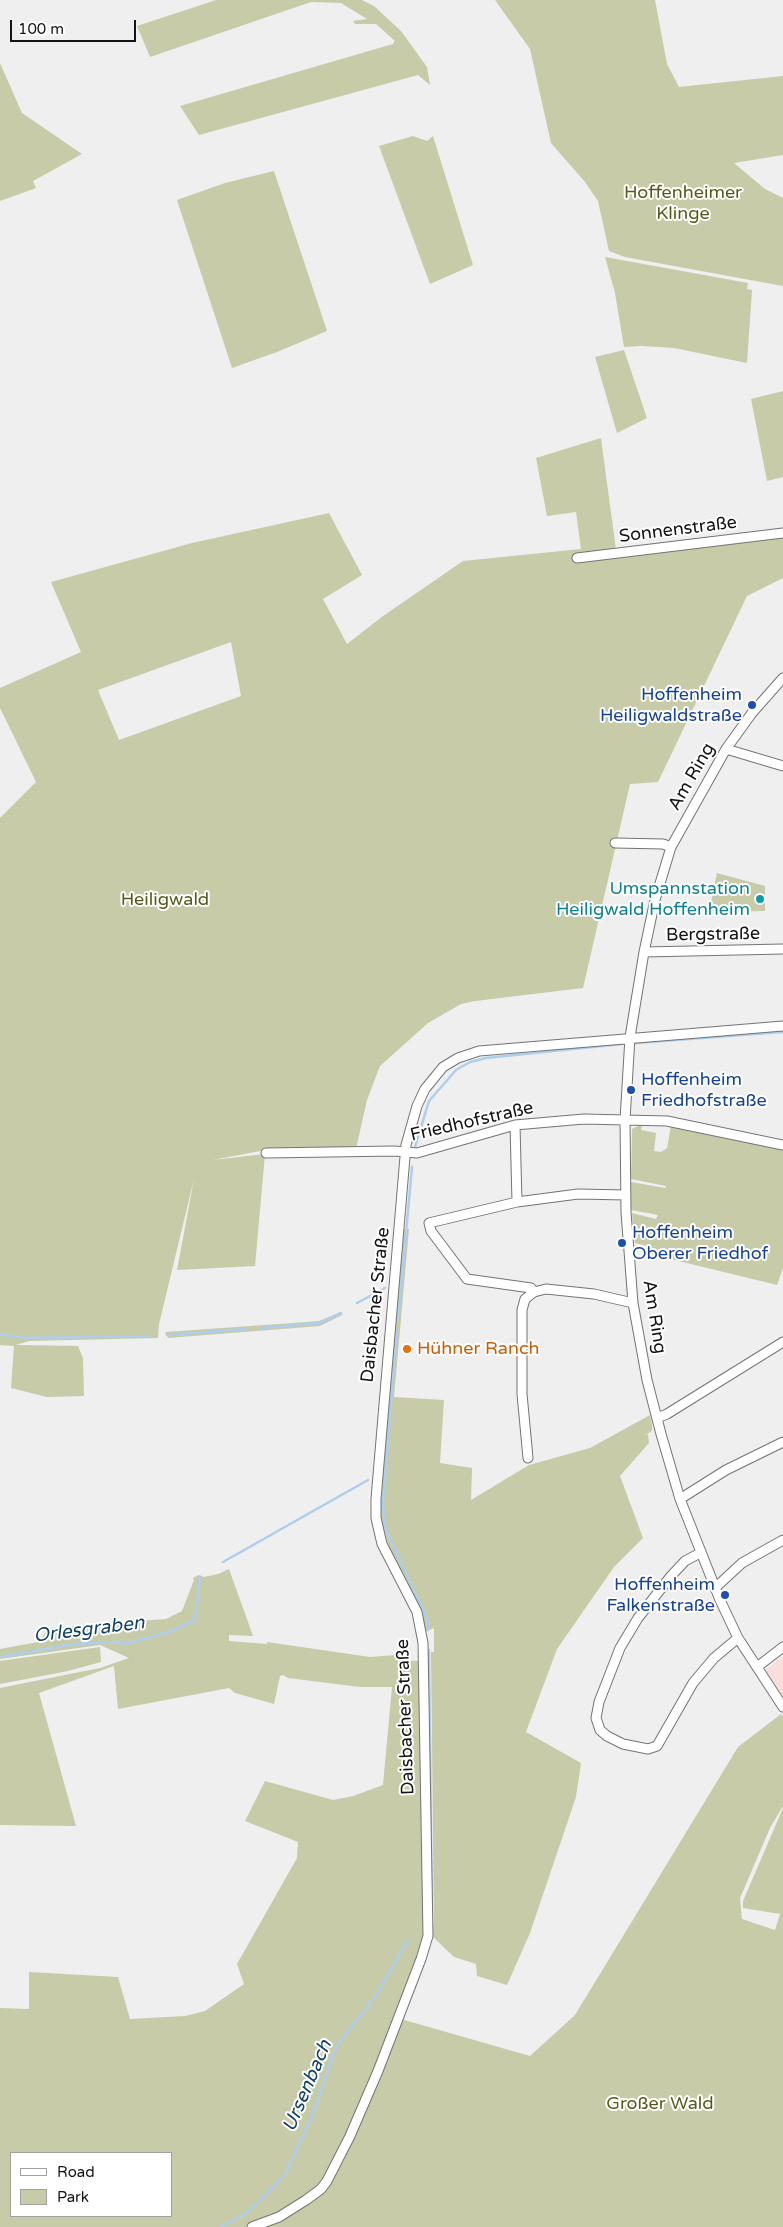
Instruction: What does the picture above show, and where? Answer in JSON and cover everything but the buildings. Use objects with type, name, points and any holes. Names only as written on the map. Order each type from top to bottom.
[{"type":"street","name":"Sonnenstraße","points":[[577,558],[783,533]]},
{"type":"street","name":"Am Ring","points":[[783,678],[752,713],[726,749],[671,847],[655,900],[644,952],[630,1037],[625,1120],[626,1195],[633,1303],[647,1380],[657,1418],[680,1500],[715,1588],[738,1638],[783,1707]]},
{"type":"street","points":[[726,749],[783,766]]},
{"type":"street","points":[[615,843],[663,844],[671,847]]},
{"type":"street","name":"Bergstraße","points":[[644,952],[783,949]]},
{"type":"street","name":"Daisbacher Straße","points":[[252,2227],[279,2217],[321,2189],[327,2181],[350,2136],[378,2071],[428,1936],[423,1643],[417,1612],[382,1544],[376,1518],[376,1499],[406,1145],[417,1106],[425,1089],[443,1067],[458,1058],[479,1051],[630,1037],[651,1037],[783,1026]]},
{"type":"street","name":"Friedhofstraße","points":[[406,1153],[417,1153],[515,1125],[584,1119],[667,1120],[783,1144]]},
{"type":"street","points":[[515,1125],[517,1202]]},
{"type":"street","points":[[266,1153],[395,1151],[406,1153]]},
{"type":"street","points":[[534,1292],[531,1288],[467,1280],[431,1231],[429,1223],[517,1202],[578,1194],[626,1195]]},
{"type":"street","points":[[528,1458],[522,1394],[522,1310],[525,1299],[534,1292],[546,1289],[594,1294],[633,1303]]},
{"type":"street","points":[[657,1418],[667,1414],[783,1342]]},
{"type":"street","points":[[680,1500],[726,1470],[783,1442]]},
{"type":"street","points":[[715,1588],[742,1562],[783,1540]]},
{"type":"street","points":[[700,1553],[685,1561],[671,1576],[638,1618],[620,1648],[599,1702],[596,1718],[600,1730],[623,1744],[648,1749],[657,1746],[693,1683],[714,1658],[738,1638]]},
{"type":"street","points":[[757,1667],[783,1647]]},
{"type":"shaded area","points":[[783,1657],[783,1698],[765,1670]]},
{"type":"green space","points":[[216,0],[362,0],[374,6],[401,31],[427,67],[430,85],[418,75],[199,135],[180,106],[393,44],[395,41],[376,24],[355,24],[353,21],[367,19],[341,3],[311,2],[150,57],[137,26]]},
{"type":"green space","name":"Hoffenheimer Klinge","points":[[495,0],[655,0],[667,64],[679,87],[783,76],[783,155],[734,163],[765,189],[783,198],[783,286],[625,257],[609,251],[598,201],[585,182],[551,143],[530,49]]},
{"type":"green space","points":[[0,63],[22,113],[82,154],[33,181],[36,188],[0,201]]},
{"type":"green space","points":[[413,136],[427,141],[433,136],[473,265],[430,284],[379,146]]},
{"type":"green space","points":[[274,171],[327,331],[232,368],[177,200],[225,183]]},
{"type":"green space","points":[[605,257],[748,283],[747,289],[752,290],[747,363],[674,348],[624,347],[615,293]]},
{"type":"green space","points":[[624,350],[647,418],[617,433],[595,357]]},
{"type":"green space","points":[[783,391],[783,477],[767,481],[751,399]]},
{"type":"green space","name":"Heiligwald","points":[[601,438],[616,550],[783,531],[783,578],[747,596],[658,782],[630,784],[583,988],[461,1004],[428,1023],[380,1066],[367,1100],[356,1149],[266,1150],[212,1160],[265,1154],[255,1266],[177,1270],[194,1179],[159,1324],[158,1338],[29,1341],[16,1345],[78,1346],[83,1358],[84,1396],[47,1397],[11,1388],[14,1346],[0,1345],[0,818],[36,782],[0,708],[0,688],[81,652],[51,582],[192,543],[329,513],[362,575],[323,599],[347,644],[383,616],[463,561],[581,549],[576,512],[547,516],[536,458]],"holes":[[[231,642],[241,696],[119,740],[98,690]]]},
{"type":"green space","points":[[717,873],[765,886],[765,911],[709,912]]},
{"type":"green space","points":[[642,1124],[641,1130],[656,1133],[654,1151],[661,1152],[667,1148],[671,1126],[783,1150],[783,1268],[777,1285],[650,1254],[651,1247],[635,1243],[632,1213],[656,1219],[658,1215],[631,1210],[631,1182],[665,1188],[666,1186],[631,1179],[632,1129]]},
{"type":"green space","points":[[404,1229],[409,1229],[394,1397],[444,1400],[440,1463],[472,1468],[471,1500],[529,1465],[590,1448],[650,1415],[652,1425],[652,1431],[645,1435],[648,1434],[649,1443],[620,1476],[643,1538],[614,1567],[557,1649],[526,1732],[581,1763],[576,1797],[530,1933],[507,1985],[477,1976],[476,1964],[454,1957],[432,1936],[434,1922],[431,1652],[434,1652],[434,1628],[425,1632],[393,1559],[379,1515]]},
{"type":"green space","points":[[341,1312],[342,1315],[320,1326],[168,1338],[165,1332],[319,1321]]},
{"type":"green space","points":[[229,1569],[253,1636],[229,1635],[229,1641],[267,1644],[267,1642],[370,1657],[395,1655],[398,1660],[419,1661],[424,1935],[422,1951],[348,2134],[319,2188],[276,2216],[247,2227],[0,2227],[0,2008],[29,2009],[29,1972],[118,1977],[130,2019],[185,2016],[205,2011],[244,1984],[237,1964],[297,1858],[298,1842],[245,1821],[265,1781],[333,1800],[353,1796],[383,1785],[392,1687],[360,1687],[288,1678],[283,1675],[280,1676],[274,1704],[235,1693],[229,1688],[118,1709],[114,1666],[39,1693],[76,1826],[0,1825],[0,1688],[100,1668],[129,1658],[100,1645],[0,1659],[0,1649],[38,1642],[49,1628],[166,1619],[182,1611],[194,1580],[193,1578],[199,1575],[204,1577]]},
{"type":"green space","points":[[100,1647],[101,1662],[68,1671],[0,1684],[0,1661]]},
{"type":"green space","name":"Großer Wald","points":[[781,1714],[783,1717],[783,1806],[770,1828],[740,1898],[742,1919],[775,1930],[780,1914],[743,1908],[743,1901],[783,1808],[783,2227],[259,2227],[322,2190],[401,2019],[530,2056],[575,2015],[738,1747]]},
{"type":"waterway","points":[[636,1043],[783,1032]]},
{"type":"waterway","points":[[415,1147],[429,1101],[456,1070],[470,1062],[486,1058],[622,1044]]},
{"type":"waterway","points":[[398,1321],[412,1167]]},
{"type":"waterway","points":[[357,1303],[385,1288]]},
{"type":"waterway","points":[[260,1328],[320,1323],[341,1313]]},
{"type":"waterway","points":[[167,1335],[247,1329]]},
{"type":"waterway","points":[[397,1330],[383,1503],[385,1528],[427,1618],[428,1630]]},
{"type":"waterway","points":[[0,1334],[26,1338],[149,1336]]},
{"type":"waterway","name":"Orlesgraben","points":[[223,1562],[368,1480]]},
{"type":"waterway","name":"Orlesgraben","points":[[0,1657],[74,1644],[116,1642],[125,1644],[172,1631],[195,1620],[200,1577]]},
{"type":"waterway","name":"Ursenbach","points":[[429,1650],[432,1919]]},
{"type":"waterway","name":"Ursenbach","points":[[220,2227],[242,2216],[258,2203],[286,2173],[314,2111],[336,2047],[375,1997],[408,1940]]},
{"type":"place","name":"Hoffenheim Heiligwaldstraße","points":[[752,705]]},
{"type":"place","name":"Umspannstation Heiligwald Hoffenheim","points":[[760,899]]},
{"type":"place","name":"Hoffenheim Friedhofstraße","points":[[631,1090]]},
{"type":"place","name":"Hoffenheim Oberer Friedhof","points":[[622,1243]]},
{"type":"place","name":"Hühner Ranch","points":[[407,1349]]},
{"type":"place","name":"Hoffenheim Falkenstraße","points":[[725,1595]]}]
